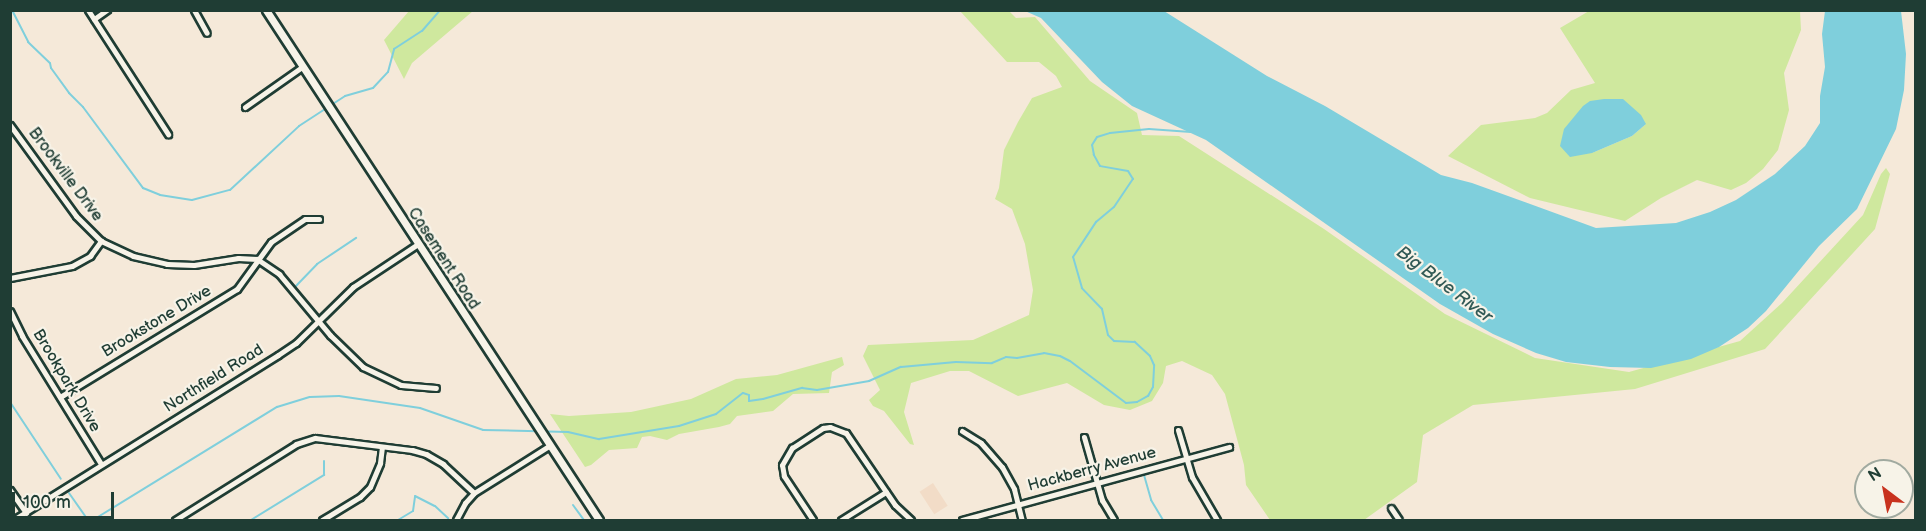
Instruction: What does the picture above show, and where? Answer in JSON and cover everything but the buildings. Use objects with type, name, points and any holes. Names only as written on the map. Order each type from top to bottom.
[{"type":"street","points":[[88,10],[168,134]]},
{"type":"street","points":[[94,19],[107,10]]},
{"type":"street","points":[[194,10],[207,33]]},
{"type":"street","name":"Casement Road","points":[[266,10],[599,520]]},
{"type":"street","points":[[245,107],[303,67]]},
{"type":"street","name":"Brookville Drive","points":[[10,125],[76,216],[102,241],[141,259],[166,264],[194,265],[238,258],[257,259]]},
{"type":"street","name":"Brookstone Drive","points":[[60,397],[237,289],[270,242],[305,219],[319,219]]},
{"type":"street","points":[[10,278],[72,266],[90,256],[102,241]]},
{"type":"street","name":"Northfield Road","points":[[13,520],[278,355],[319,321],[353,287],[418,244]]},
{"type":"street","points":[[257,259],[279,274],[354,360],[372,374],[401,385],[436,388]]},
{"type":"street","name":"Brookpark Drive","points":[[10,311],[22,336],[101,464]]},
{"type":"street","points":[[813,520],[784,476],[782,465],[792,448],[823,428],[835,428],[846,433],[898,510],[911,520]]},
{"type":"street","points":[[1178,430],[1198,491],[1218,520]]},
{"type":"street","points":[[962,431],[981,443],[1002,467],[1014,489],[1022,520]]},
{"type":"street","points":[[1084,437],[1102,500],[1114,520]]},
{"type":"street","points":[[175,520],[306,440],[325,438],[412,450],[440,461],[474,493]]},
{"type":"street","points":[[456,520],[465,503],[474,493],[549,446]]},
{"type":"street","points":[[322,520],[360,497],[370,487],[380,463],[382,447]]},
{"type":"street","name":"Hackberry Avenue","points":[[962,520],[1229,447]]},
{"type":"street","points":[[10,490],[26,513]]},
{"type":"street","points":[[841,520],[886,492]]},
{"type":"street","points":[[1391,508],[1399,520]]},
{"type":"shaded area","points":[[933,483],[948,506],[934,514],[920,492]]},
{"type":"green space","points":[[409,11],[473,11],[412,63],[404,79],[384,40]]},
{"type":"green space","points":[[960,11],[1009,11],[1016,18],[1035,17],[1090,81],[1137,113],[1142,135],[1179,136],[1324,229],[1445,314],[1535,358],[1629,372],[1740,341],[1782,303],[1863,215],[1881,174],[1886,168],[1890,174],[1875,229],[1765,349],[1635,389],[1473,405],[1423,435],[1417,482],[1364,520],[1270,520],[1246,485],[1244,465],[1225,394],[1212,375],[1182,361],[1166,366],[1163,383],[1152,401],[1130,410],[1104,405],[1067,383],[1018,396],[969,371],[950,371],[911,383],[904,412],[914,445],[910,444],[884,411],[873,406],[869,400],[880,390],[863,356],[868,345],[973,340],[1029,315],[1033,290],[1025,244],[1012,209],[995,199],[999,188],[1004,150],[1032,98],[1062,87],[1056,76],[1039,62],[1007,62]]},
{"type":"green space","points":[[1589,11],[1800,11],[1801,30],[1784,73],[1789,110],[1778,150],[1763,169],[1746,183],[1731,190],[1697,180],[1661,198],[1625,221],[1530,198],[1448,156],[1481,125],[1535,118],[1547,113],[1571,90],[1595,83],[1560,28]],"holes":[[[1646,124],[1632,136],[1592,153]]]},
{"type":"green space","points":[[842,357],[844,365],[832,372],[829,393],[793,394],[773,411],[737,416],[730,424],[679,434],[667,440],[650,436],[642,437],[637,448],[609,450],[591,465],[585,467],[550,414],[569,416],[631,412],[691,399],[736,379],[777,375]]},
{"type":"water","name":"Big Blue River","points":[[1025,11],[1164,11],[1267,76],[1325,106],[1441,175],[1472,183],[1596,228],[1676,223],[1710,212],[1736,200],[1775,174],[1805,146],[1820,123],[1820,96],[1825,67],[1822,34],[1825,11],[1901,11],[1906,54],[1904,90],[1896,129],[1857,209],[1819,246],[1766,311],[1748,328],[1719,347],[1691,359],[1651,368],[1610,367],[1566,362],[1536,353],[1493,334],[1440,304],[1206,140],[1132,106],[1102,82],[1041,18]]},
{"type":"water","points":[[1623,99],[1641,115],[1646,124],[1632,136],[1592,153],[1570,157],[1560,146],[1564,129],[1583,106],[1590,101]]},
{"type":"waterway","points":[[12,10],[28,42],[50,63],[51,68],[69,93],[83,107],[143,188],[160,195],[192,200],[230,190],[299,126],[345,96],[373,88],[388,72],[394,49],[422,31],[440,10]]},
{"type":"waterway","points":[[93,520],[277,407],[310,397],[339,396],[420,408],[483,430],[568,432],[599,439],[679,426],[716,414],[743,393],[749,395],[749,401],[802,388],[817,390],[869,381],[901,367],[956,362],[992,363],[1006,357],[1017,358],[1044,353],[1060,356],[1070,361],[1126,403],[1137,402],[1148,396],[1153,387],[1154,365],[1150,356],[1135,342],[1114,341],[1108,335],[1102,309],[1082,288],[1073,257],[1096,222],[1114,207],[1133,179],[1128,171],[1100,166],[1092,145],[1097,137],[1110,133],[1149,129],[1191,132]]},
{"type":"waterway","points":[[295,287],[317,264],[356,238]]},
{"type":"waterway","points":[[10,402],[61,479]]},
{"type":"waterway","points":[[251,520],[324,475],[324,461]]},
{"type":"waterway","points":[[1144,475],[1151,500],[1163,520]]},
{"type":"waterway","points":[[69,493],[88,520]]},
{"type":"waterway","points":[[398,520],[413,511],[415,496],[435,506],[448,518]]},
{"type":"waterway","points":[[573,505],[584,520]]}]
